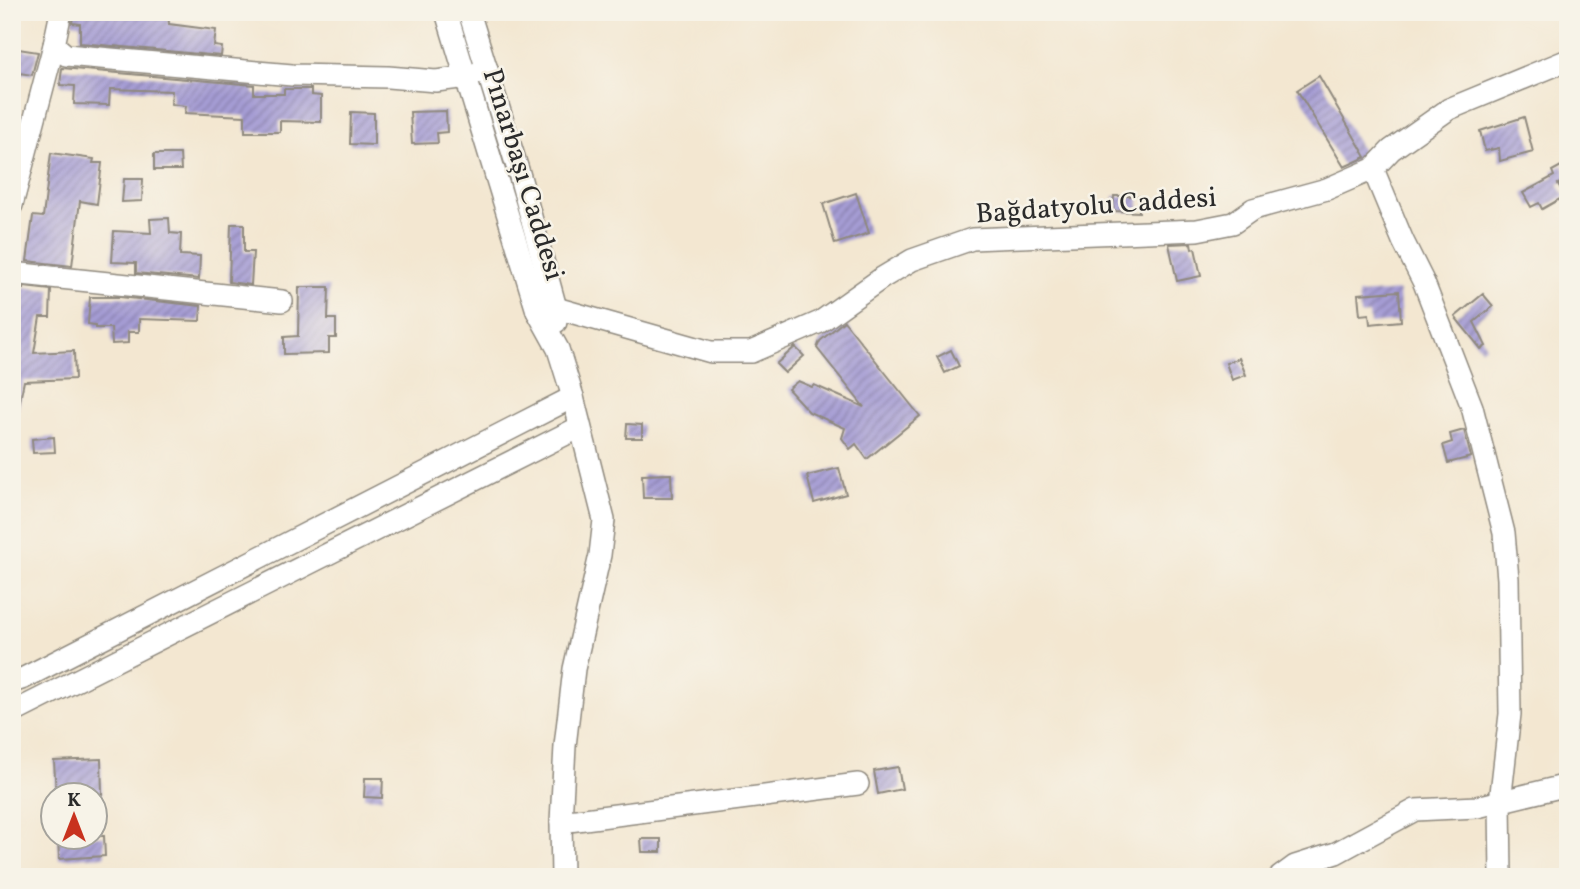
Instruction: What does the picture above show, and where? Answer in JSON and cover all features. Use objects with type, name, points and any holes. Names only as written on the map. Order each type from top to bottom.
[{"type":"street","points":[[12,205],[18,164],[54,45],[61,12]]},
{"type":"street","name":"Pınarbaşı Caddesi","points":[[446,12],[547,309],[573,397],[604,520],[604,536],[574,668],[565,746],[561,822],[562,877]]},
{"type":"street","name":"Pınarbaşı Caddesi","points":[[470,12],[519,173],[547,309]]},
{"type":"street","points":[[54,45],[66,55],[292,75],[436,81],[467,77],[487,69]]},
{"type":"street","name":"Bağdatyolu Caddesi","points":[[547,309],[711,352],[751,352],[820,322],[912,260],[972,239],[1197,230],[1233,223],[1253,209],[1327,189],[1373,169],[1391,150],[1449,109],[1568,60]]},
{"type":"street","points":[[1373,169],[1424,283],[1472,407],[1504,533],[1508,579],[1510,714],[1500,802],[1501,877]]},
{"type":"street","points":[[12,273],[282,301]]},
{"type":"street","points":[[12,682],[573,397]]},
{"type":"street","points":[[12,713],[580,427]]},
{"type":"street","points":[[561,822],[858,784]]},
{"type":"street","points":[[1280,877],[1295,866],[1336,853],[1415,810],[1477,807],[1568,785]]},
{"type":"building","points":[[74,12],[168,12],[169,24],[216,30],[214,46],[222,47],[221,56],[80,43],[80,24],[72,23]]},
{"type":"building","points":[[12,48],[38,52],[32,75],[12,72]]},
{"type":"building","points":[[62,68],[254,85],[254,94],[284,94],[284,89],[311,89],[311,95],[321,96],[321,122],[280,121],[280,132],[245,132],[245,116],[185,113],[186,106],[171,104],[172,91],[110,89],[109,105],[74,104],[75,86],[60,85]]},
{"type":"building","points":[[1319,76],[1366,157],[1344,167],[1297,90]]},
{"type":"building","points":[[446,111],[447,132],[437,133],[438,143],[412,144],[410,112]]},
{"type":"building","points":[[351,112],[374,113],[374,145],[350,144]]},
{"type":"building","points":[[1524,117],[1533,152],[1500,161],[1499,148],[1485,151],[1480,131]]},
{"type":"building","points":[[51,153],[94,159],[93,163],[102,163],[97,204],[80,201],[72,266],[27,261],[33,216],[43,217]]},
{"type":"building","points":[[154,154],[180,154],[181,170],[154,170]]},
{"type":"building","points":[[1563,165],[1568,180],[1558,184],[1565,196],[1542,209],[1539,203],[1531,207],[1523,193],[1554,176],[1552,171]]},
{"type":"building","points":[[124,179],[143,179],[142,201],[122,202]]},
{"type":"building","points":[[856,193],[869,233],[835,244],[823,204]]},
{"type":"building","points":[[1114,196],[1139,196],[1139,212],[1113,211]]},
{"type":"building","points":[[169,218],[170,233],[181,234],[180,255],[200,256],[199,279],[136,273],[136,263],[112,262],[114,231],[151,233],[150,219]]},
{"type":"building","points":[[231,224],[244,224],[244,252],[253,252],[251,285],[229,282]]},
{"type":"building","points":[[1191,243],[1192,249],[1195,248],[1201,276],[1177,281],[1169,244]]},
{"type":"building","points":[[24,287],[51,290],[50,317],[40,317],[34,353],[74,351],[75,379],[24,381],[18,410],[12,410],[12,323],[15,323],[15,289]]},
{"type":"building","points":[[299,287],[329,287],[328,319],[336,319],[336,338],[329,338],[329,353],[284,354],[284,337],[298,336]]},
{"type":"building","points":[[1399,291],[1401,321],[1370,324],[1369,314],[1360,315],[1358,294]]},
{"type":"building","points":[[1483,294],[1493,306],[1474,322],[1486,346],[1481,349],[1455,317]]},
{"type":"building","points":[[90,297],[120,297],[201,306],[200,321],[139,319],[139,332],[128,332],[128,343],[112,344],[111,328],[95,328],[95,325],[88,324]]},
{"type":"building","points":[[844,321],[920,416],[867,459],[856,444],[850,449],[842,438],[845,428],[809,412],[788,389],[798,381],[812,387],[814,385],[864,407],[817,348],[820,341]]},
{"type":"building","points":[[795,347],[804,356],[785,373],[776,364]]},
{"type":"building","points":[[951,350],[959,366],[945,373],[937,357]]},
{"type":"building","points":[[1239,358],[1246,375],[1232,380],[1226,363]]},
{"type":"building","points":[[627,424],[642,425],[642,438],[626,438]]},
{"type":"building","points":[[1464,430],[1471,457],[1448,463],[1443,445],[1452,442],[1450,434]]},
{"type":"building","points":[[54,437],[55,452],[33,453],[32,439]]},
{"type":"building","points":[[839,468],[846,494],[814,503],[807,476]]},
{"type":"building","points":[[671,474],[672,498],[643,498],[642,475]]},
{"type":"building","points":[[101,759],[102,780],[55,780],[54,761]]},
{"type":"building","points":[[898,767],[902,789],[878,794],[874,771]]},
{"type":"building","points":[[365,778],[383,778],[382,798],[364,797]]},
{"type":"building","points":[[641,839],[661,839],[661,852],[642,852]]},
{"type":"building","points":[[59,850],[105,850],[105,856],[59,859]]}]
